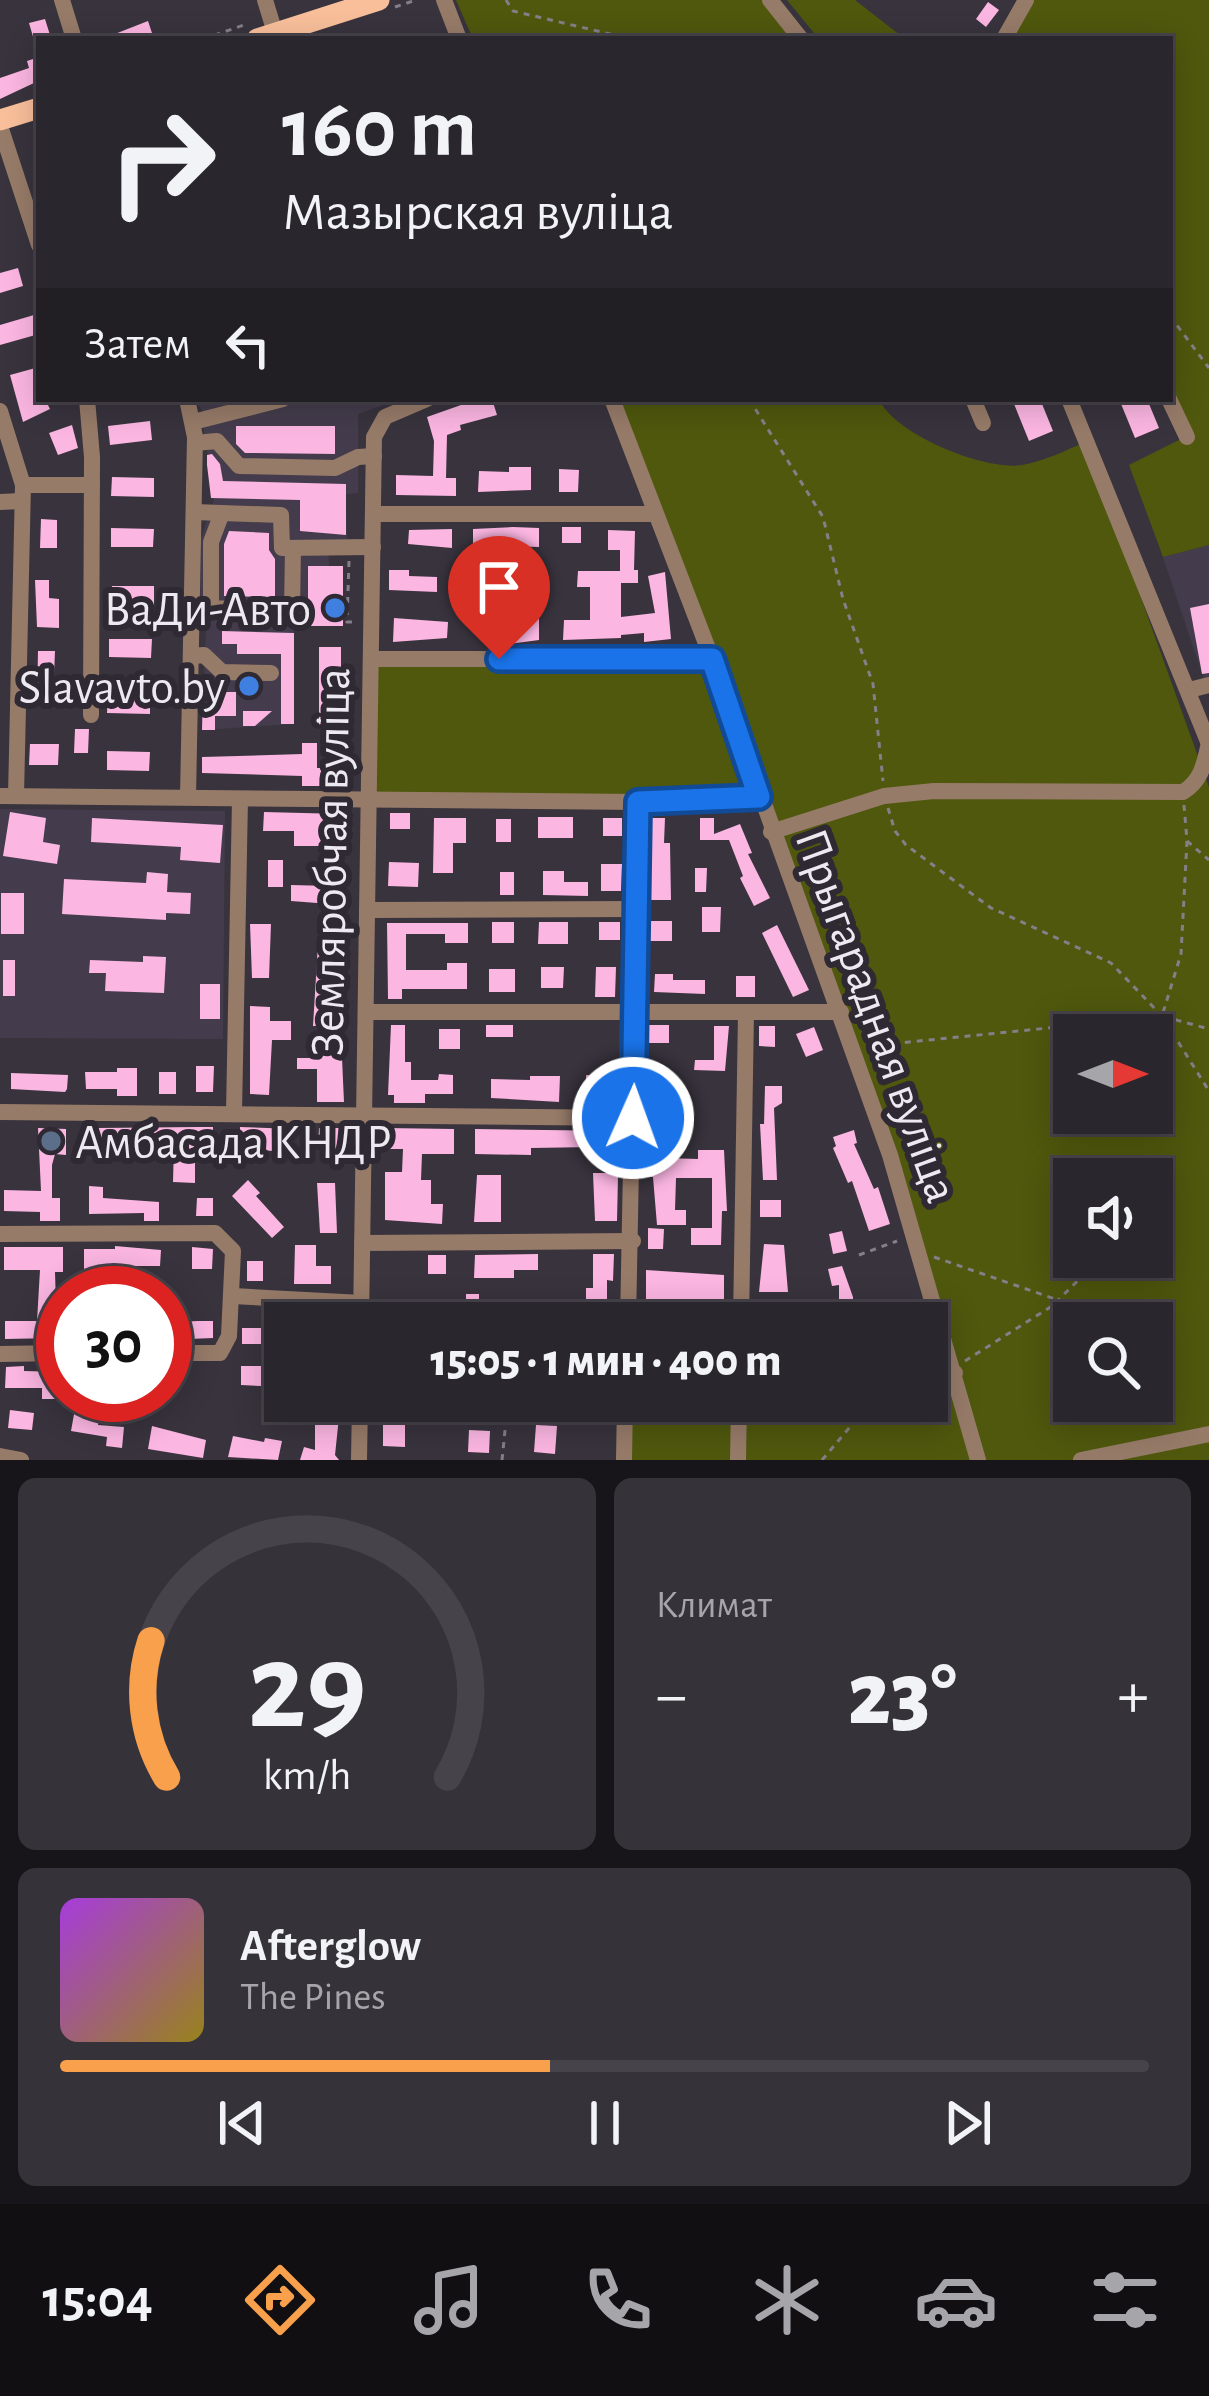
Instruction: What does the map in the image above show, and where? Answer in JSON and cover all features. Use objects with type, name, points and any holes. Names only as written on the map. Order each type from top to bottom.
[{"type":"main road","points":[[270,36],[379,0]]},
{"type":"main road","points":[[0,123],[36,109]]},
{"type":"street","points":[[62,0],[73,36]]},
{"type":"street","points":[[265,0],[267,36]]},
{"type":"street","points":[[444,0],[458,36]]},
{"type":"street","points":[[770,0],[799,36]]},
{"type":"street","points":[[1006,36],[1026,0]]},
{"type":"street","points":[[0,123],[36,236]]},
{"type":"street","points":[[87,402],[92,485],[91,715]]},
{"type":"street","points":[[191,412],[229,402]]},
{"type":"street","points":[[191,412],[262,402]]},
{"type":"street","name":"Прыгарадная вуліца","points":[[613,402],[841,1012],[918,1244],[978,1460]]},
{"type":"street","points":[[975,402],[983,423]]},
{"type":"street","points":[[771,832],[884,796],[934,790],[1183,792],[1195,784],[1209,744],[1070,402]]},
{"type":"street","points":[[1170,402],[1187,436]]},
{"type":"street","name":"Земляробчая вуліца","points":[[362,1302],[374,457],[379,422],[392,405]]},
{"type":"street","points":[[0,411],[22,493],[9,636],[8,796],[638,802],[759,797]]},
{"type":"street","points":[[188,797],[195,443],[191,412]]},
{"type":"street","points":[[195,443],[217,441],[239,466],[335,468],[358,457],[374,457]]},
{"type":"street","points":[[0,502],[22,493],[92,485]]},
{"type":"street","points":[[194,512],[280,515],[282,548],[373,547]]},
{"type":"street","points":[[222,513],[211,542],[211,608],[292,611],[293,548]]},
{"type":"street","points":[[373,514],[656,514]]},
{"type":"street","points":[[191,656],[205,655],[222,672],[271,673]]},
{"type":"street","points":[[371,659],[712,659]]},
{"type":"street","points":[[1189,690],[1209,685]]},
{"type":"street","points":[[234,1113],[240,799]]},
{"type":"street","points":[[629,1302],[638,802]]},
{"type":"street","points":[[368,910],[636,909]]},
{"type":"street","points":[[366,1012],[841,1012]]},
{"type":"street","points":[[741,1302],[746,1012]]},
{"type":"street","points":[[0,1112],[633,1118]]},
{"type":"street","points":[[0,1234],[215,1233],[233,1250],[229,1336],[220,1353],[192,1353]]},
{"type":"street","points":[[362,1244],[632,1241]]},
{"type":"street","points":[[233,1296],[344,1302]]},
{"type":"street","points":[[0,1354],[36,1354]]},
{"type":"street","points":[[948,1372],[955,1371]]},
{"type":"street","points":[[359,1460],[360,1422]]},
{"type":"street","points":[[624,1460],[625,1422]]},
{"type":"street","points":[[737,1460],[738,1422]]},
{"type":"street","points":[[1082,1460],[1209,1434]]},
{"type":"street","points":[[0,1456],[21,1460]]},
{"type":"path","points":[[506,0],[513,11],[618,36]]},
{"type":"path","points":[[1173,320],[1209,368]]},
{"type":"path","points":[[750,402],[823,517],[842,599],[873,684],[884,796],[895,832],[991,908],[1111,963],[1160,1014]]},
{"type":"path","points":[[1163,1014],[1181,954],[1187,841],[1183,792]]},
{"type":"path","points":[[1187,841],[1209,860]]},
{"type":"path","points":[[1173,1019],[1209,1029]]},
{"type":"path","points":[[850,1040],[874,1047],[1053,1028]]},
{"type":"path","points":[[1173,1033],[1209,1090]]},
{"type":"path","points":[[859,1255],[918,1244],[1057,1300]]},
{"type":"path","points":[[955,1371],[1057,1300],[1080,1278]]},
{"type":"path","points":[[502,1460],[506,1422]]},
{"type":"path","points":[[822,1460],[854,1422]]},
{"type":"shaded area","points":[[196,402],[392,402],[358,414],[358,493],[346,494],[347,540],[328,541],[329,566],[343,566],[343,626],[294,626],[294,724],[202,730],[206,628],[200,626],[201,538],[214,499],[203,424],[241,418],[206,416]]},
{"type":"shaded area","points":[[1209,545],[1209,694],[1163,557]]},
{"type":"shaded area","points":[[0,809],[225,811],[223,1039],[0,1038]]},
{"type":"green space","points":[[456,0],[763,0],[793,36],[472,36]]},
{"type":"green space","points":[[787,0],[855,0],[901,36],[817,36]]},
{"type":"green space","points":[[1026,0],[1209,0],[1209,545],[1163,557],[1129,465],[1187,436],[1170,402],[1173,36],[1006,36]]},
{"type":"green space","points":[[614,402],[881,402],[921,437],[964,456],[1006,465],[1038,461],[1085,442],[1209,787],[1209,1460],[624,1460],[625,1422],[948,1422],[948,1373],[956,1373],[948,1349],[948,1302],[932,1302],[761,797],[369,800],[371,659],[713,659]]},
{"type":"building","points":[[988,2],[999,10],[986,27],[976,19]]},
{"type":"building","points":[[45,19],[50,35],[34,40],[29,23]]},
{"type":"building","points":[[148,21],[152,33],[142,36],[110,36]]},
{"type":"building","points":[[36,58],[36,86],[0,99],[0,78],[29,68],[27,61]]},
{"type":"building","points":[[18,268],[23,286],[0,293],[0,273]]},
{"type":"building","points":[[34,315],[36,335],[0,345],[0,325]]},
{"type":"building","points":[[36,368],[36,402],[46,402],[50,409],[23,422],[10,375]]},
{"type":"building","points":[[470,402],[493,402],[497,415],[460,425],[461,430],[447,435],[446,478],[456,478],[456,496],[396,495],[396,475],[433,476],[434,441],[427,417]]},
{"type":"building","points":[[1013,402],[1041,402],[1053,431],[1029,441]]},
{"type":"building","points":[[1120,402],[1148,402],[1159,428],[1135,438]]},
{"type":"building","points":[[150,421],[152,440],[110,445],[108,426]]},
{"type":"building","points":[[72,425],[78,448],[58,455],[49,433]]},
{"type":"building","points":[[236,426],[335,426],[335,454],[245,453],[236,444]]},
{"type":"building","points":[[212,454],[220,464],[223,481],[346,484],[346,535],[300,531],[300,500],[211,498],[207,455]]},
{"type":"building","points":[[509,467],[531,467],[531,490],[478,492],[479,471],[509,472]]},
{"type":"building","points":[[559,469],[579,470],[578,492],[559,492]]},
{"type":"building","points":[[112,477],[154,478],[154,497],[111,496]]},
{"type":"building","points":[[41,519],[57,520],[57,548],[40,548]]},
{"type":"building","points":[[562,527],[581,527],[581,543],[562,543]]},
{"type":"building","points":[[111,528],[154,529],[153,547],[111,547]]},
{"type":"building","points":[[539,528],[539,547],[501,546],[493,562],[481,562],[481,552],[473,552],[473,529]]},
{"type":"building","points":[[452,529],[452,548],[408,544],[409,530]]},
{"type":"building","points":[[608,530],[635,531],[638,583],[621,583],[621,617],[655,613],[648,576],[665,572],[671,639],[644,642],[644,633],[563,640],[564,620],[590,620],[590,587],[577,587],[578,571],[620,571],[620,550],[608,550]]},
{"type":"building","points":[[229,531],[269,533],[275,597],[224,596],[224,544]]},
{"type":"building","points":[[308,566],[343,566],[343,626],[308,626]]},
{"type":"building","points":[[389,570],[437,577],[437,592],[389,590]]},
{"type":"building","points":[[35,580],[49,580],[49,598],[59,599],[59,628],[37,627]]},
{"type":"building","points":[[112,586],[154,586],[154,605],[111,604]]},
{"type":"building","points":[[1209,604],[1209,673],[1202,674],[1190,608]]},
{"type":"building","points":[[516,615],[539,615],[539,640],[509,644],[509,637],[479,636],[479,620],[516,621]]},
{"type":"building","points":[[394,618],[448,622],[447,638],[393,642]]},
{"type":"building","points":[[222,631],[294,633],[294,724],[281,724],[281,654],[237,654],[237,644],[222,644]]},
{"type":"building","points":[[109,639],[152,639],[151,658],[109,657]]},
{"type":"building","points":[[319,647],[341,647],[341,726],[319,726]]},
{"type":"building","points":[[38,651],[55,651],[53,702],[37,702]]},
{"type":"building","points":[[203,692],[236,692],[236,716],[215,716],[215,730],[202,730]]},
{"type":"building","points":[[108,694],[150,695],[150,714],[107,713]]},
{"type":"building","points":[[243,711],[272,711],[255,726],[243,726]]},
{"type":"building","points":[[75,729],[89,729],[88,753],[74,753]]},
{"type":"building","points":[[302,743],[317,743],[317,768],[332,768],[332,786],[302,786],[302,776],[202,773],[202,757],[302,754]]},
{"type":"building","points":[[30,744],[59,744],[58,765],[29,765]]},
{"type":"building","points":[[107,751],[150,752],[149,771],[107,770]]},
{"type":"building","points":[[10,812],[46,818],[43,842],[60,845],[57,864],[3,856]]},
{"type":"building","points":[[264,812],[342,814],[338,869],[321,869],[321,846],[294,846],[294,831],[263,831]]},
{"type":"building","points":[[390,813],[410,813],[410,829],[390,829]]},
{"type":"building","points":[[538,817],[573,817],[573,838],[538,838]]},
{"type":"building","points":[[92,818],[223,825],[220,863],[180,860],[181,847],[91,842]]},
{"type":"building","points":[[434,818],[466,818],[466,843],[453,843],[453,873],[433,873]]},
{"type":"building","points":[[603,818],[622,818],[622,836],[603,836]]},
{"type":"building","points":[[650,818],[665,818],[671,900],[649,900]]},
{"type":"building","points":[[700,818],[714,818],[714,834],[740,824],[752,853],[748,854],[770,898],[754,906],[729,840],[700,840]]},
{"type":"building","points":[[496,819],[511,819],[511,842],[496,842]]},
{"type":"building","points":[[268,860],[283,860],[283,887],[268,887]]},
{"type":"building","points":[[389,862],[419,863],[418,887],[388,886]]},
{"type":"building","points":[[601,864],[622,864],[621,891],[601,891]]},
{"type":"building","points":[[695,868],[707,868],[706,892],[695,892]]},
{"type":"building","points":[[543,871],[564,871],[564,882],[588,882],[588,896],[543,895]]},
{"type":"building","points":[[147,872],[168,874],[167,892],[191,893],[190,914],[166,913],[166,920],[62,914],[64,879],[146,883]]},
{"type":"building","points":[[500,872],[514,872],[514,895],[500,895]]},
{"type":"building","points":[[291,885],[330,886],[330,904],[291,901]]},
{"type":"building","points":[[1,893],[24,893],[24,934],[1,934]]},
{"type":"building","points":[[702,907],[721,907],[720,932],[702,932]]},
{"type":"building","points":[[648,921],[672,921],[672,941],[648,941]]},
{"type":"building","points":[[492,922],[514,922],[514,943],[492,943]]},
{"type":"building","points":[[539,922],[568,922],[568,944],[538,944]]},
{"type":"building","points":[[599,922],[620,922],[620,940],[599,940]]},
{"type":"building","points":[[387,923],[468,923],[468,943],[445,943],[445,934],[406,934],[406,970],[447,970],[447,963],[467,963],[467,989],[402,989],[402,999],[388,999]]},
{"type":"building","points":[[250,924],[271,924],[269,978],[252,978]]},
{"type":"building","points":[[777,925],[809,990],[793,997],[762,933]]},
{"type":"building","points":[[319,927],[341,927],[341,943],[330,943],[330,999],[335,999],[335,1036],[341,1036],[344,1102],[317,1102],[317,1069],[297,1069],[297,1058],[321,1058],[321,1026],[313,1026]]},
{"type":"building","points":[[143,956],[166,957],[164,993],[105,991],[106,973],[89,973],[90,960],[143,962]]},
{"type":"building","points":[[3,960],[15,960],[15,996],[3,996]]},
{"type":"building","points":[[541,967],[564,967],[563,988],[541,988]]},
{"type":"building","points":[[596,967],[616,967],[615,997],[595,997]]},
{"type":"building","points":[[489,969],[515,969],[515,992],[489,992]]},
{"type":"building","points":[[655,974],[673,974],[673,980],[705,980],[705,994],[654,992]]},
{"type":"building","points":[[736,976],[755,976],[755,997],[736,997]]},
{"type":"building","points":[[200,984],[220,984],[220,1019],[200,1019]]},
{"type":"building","points":[[250,1006],[270,1007],[270,1021],[291,1021],[291,1040],[272,1040],[269,1095],[250,1094]]},
{"type":"building","points":[[391,1025],[405,1025],[405,1062],[411,1062],[411,1080],[453,1075],[453,1094],[425,1094],[425,1103],[394,1103],[394,1095],[388,1095]]},
{"type":"building","points":[[486,1025],[513,1025],[513,1037],[486,1037]]},
{"type":"building","points":[[649,1025],[669,1025],[669,1043],[649,1043]]},
{"type":"building","points":[[714,1026],[729,1026],[725,1071],[694,1070],[695,1060],[714,1060]]},
{"type":"building","points":[[759,1026],[775,1026],[775,1047],[759,1046]]},
{"type":"building","points":[[814,1027],[823,1050],[806,1057],[796,1034]]},
{"type":"building","points":[[439,1029],[460,1029],[460,1049],[439,1049]]},
{"type":"building","points":[[196,1066],[214,1066],[213,1092],[196,1092]]},
{"type":"building","points":[[117,1068],[137,1068],[137,1096],[117,1096],[117,1089],[86,1089],[85,1072],[117,1072]]},
{"type":"building","points":[[159,1072],[176,1072],[176,1094],[159,1094]]},
{"type":"building","points":[[11,1073],[68,1075],[67,1089],[11,1089]]},
{"type":"building","points":[[653,1073],[668,1074],[669,1128],[664,1128],[663,1158],[698,1159],[698,1150],[724,1150],[727,1211],[722,1211],[721,1245],[691,1245],[691,1228],[712,1228],[712,1178],[676,1178],[675,1210],[686,1210],[686,1225],[657,1225],[653,1177],[648,1177]]},
{"type":"building","points":[[586,1075],[604,1076],[604,1105],[586,1105]]},
{"type":"building","points":[[530,1076],[560,1076],[559,1102],[491,1098],[491,1079],[530,1080]]},
{"type":"building","points":[[765,1086],[782,1086],[782,1103],[774,1108],[777,1180],[763,1180],[760,1124],[764,1124]]},
{"type":"building","points":[[213,1127],[213,1149],[195,1149],[195,1183],[173,1182],[174,1144],[110,1147],[110,1152],[97,1152],[97,1128]]},
{"type":"building","points":[[240,1127],[294,1129],[294,1153],[240,1148]]},
{"type":"building","points":[[38,1128],[66,1129],[66,1155],[55,1154],[52,1165],[52,1198],[60,1198],[60,1221],[40,1221],[40,1212],[4,1211],[4,1190],[41,1191]]},
{"type":"building","points":[[319,1128],[341,1128],[341,1150],[318,1150]]},
{"type":"building","points":[[385,1128],[454,1129],[454,1154],[422,1154],[421,1180],[431,1180],[431,1204],[443,1204],[442,1224],[385,1220],[385,1172],[402,1172],[403,1149],[385,1149]]},
{"type":"building","points":[[475,1129],[619,1131],[617,1221],[595,1221],[593,1173],[609,1173],[609,1155],[593,1155],[593,1147],[531,1148],[531,1155],[475,1154]]},
{"type":"building","points":[[854,1130],[854,1144],[874,1189],[878,1187],[890,1224],[869,1231],[852,1181],[848,1183],[833,1148],[833,1137]]},
{"type":"building","points":[[477,1175],[501,1175],[501,1222],[474,1222]]},
{"type":"building","points":[[248,1180],[284,1227],[272,1238],[232,1196]]},
{"type":"building","points":[[317,1183],[335,1183],[337,1233],[320,1233]]},
{"type":"building","points":[[89,1186],[103,1187],[103,1198],[159,1202],[159,1221],[144,1221],[144,1213],[89,1214]]},
{"type":"building","points":[[197,1198],[213,1198],[213,1216],[196,1216]]},
{"type":"building","points":[[760,1200],[781,1200],[781,1217],[760,1217]]},
{"type":"building","points":[[648,1228],[664,1229],[663,1249],[648,1249]]},
{"type":"building","points":[[842,1231],[847,1251],[833,1254],[829,1234]]},
{"type":"building","points":[[764,1244],[784,1245],[788,1292],[759,1292]]},
{"type":"building","points":[[295,1245],[316,1245],[316,1266],[331,1266],[331,1284],[294,1284]]},
{"type":"building","points":[[4,1247],[63,1247],[63,1266],[4,1270]]},
{"type":"building","points":[[192,1247],[213,1249],[212,1269],[192,1266]]},
{"type":"building","points":[[84,1249],[161,1250],[160,1266],[84,1266]]},
{"type":"building","points":[[538,1254],[538,1270],[514,1270],[514,1278],[474,1278],[475,1255]]},
{"type":"building","points":[[593,1254],[614,1254],[607,1302],[586,1302],[586,1288],[593,1288]]},
{"type":"building","points":[[428,1255],[446,1255],[446,1274],[428,1274]]},
{"type":"building","points":[[247,1261],[263,1261],[263,1281],[247,1281]]},
{"type":"building","points":[[842,1266],[853,1302],[839,1302],[839,1285],[832,1286],[828,1269]]},
{"type":"building","points":[[646,1270],[724,1275],[724,1302],[646,1302]]},
{"type":"building","points":[[466,1294],[479,1294],[479,1302],[420,1302],[420,1300],[466,1300]]},
{"type":"building","points":[[5,1321],[36,1321],[36,1338],[5,1339]]},
{"type":"building","points":[[213,1321],[213,1338],[192,1339],[192,1322]]},
{"type":"building","points":[[242,1328],[264,1328],[264,1344],[242,1344]]},
{"type":"building","points":[[241,1366],[261,1366],[261,1386],[241,1385]]},
{"type":"building","points":[[6,1367],[36,1371],[36,1388],[5,1388]]},
{"type":"building","points":[[10,1410],[34,1413],[32,1430],[8,1428]]},
{"type":"building","points":[[73,1422],[124,1427],[122,1448],[106,1446],[107,1437],[71,1431]]},
{"type":"building","points":[[315,1422],[338,1422],[335,1455],[339,1460],[300,1460],[304,1447],[315,1450]]},
{"type":"building","points":[[383,1422],[405,1422],[405,1447],[383,1446]]},
{"type":"building","points":[[536,1425],[557,1426],[555,1454],[534,1452]]},
{"type":"building","points":[[152,1426],[206,1440],[203,1458],[148,1449]]},
{"type":"building","points":[[469,1430],[490,1431],[489,1453],[468,1452]]},
{"type":"building","points":[[233,1436],[282,1441],[278,1460],[228,1457]]},
{"type":"place","name":"ВаДи-Авто","points":[[335,608]]},
{"type":"place","name":"Slavavto.by","points":[[249,686]]},
{"type":"place","name":"Амбасада КНДР","points":[[51,1141]]},
{"type":"route","points":[[499,659],[712,659],[759,797],[638,802],[633,1118]]}]
